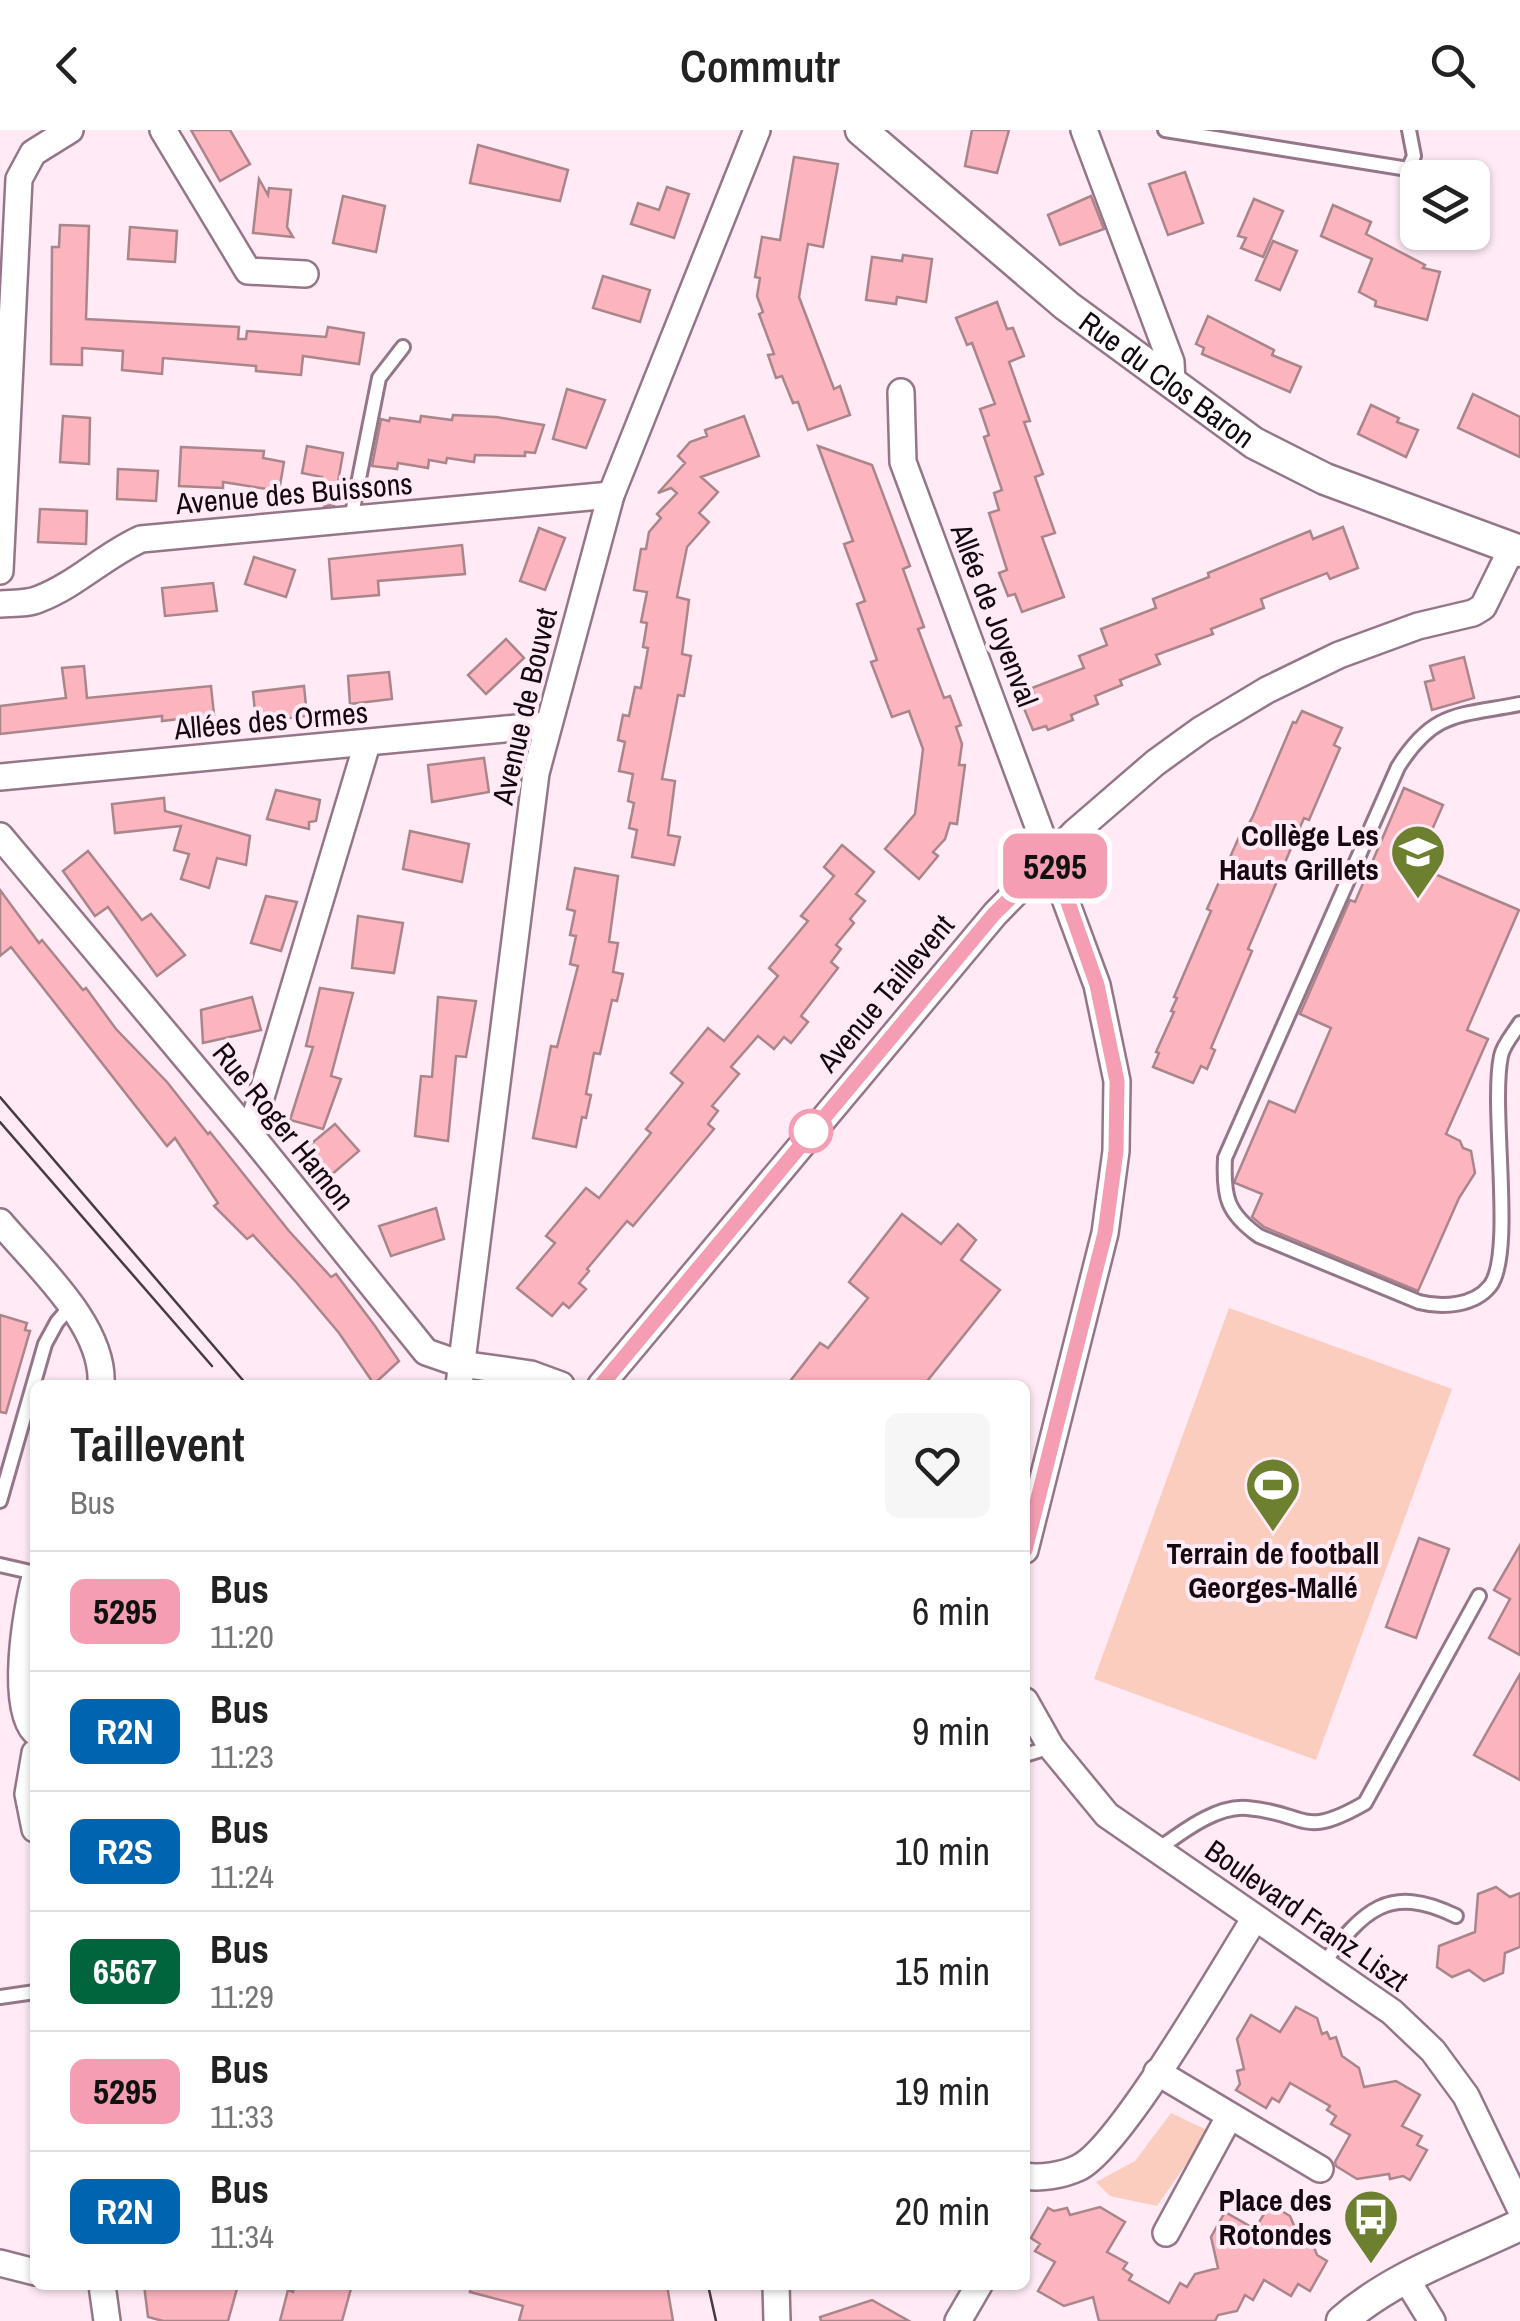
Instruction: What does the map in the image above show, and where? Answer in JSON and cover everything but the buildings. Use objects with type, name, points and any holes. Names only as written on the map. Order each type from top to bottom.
[{"type":"street","points":[[0,571],[19,180],[33,154],[70,130]]},
{"type":"street","points":[[163,130],[248,271],[305,274]]},
{"type":"street","name":"Avenue de Bouvet","points":[[460,1374],[534,790],[547,725],[611,496],[757,130]]},
{"type":"street","name":"Rue du Clos Baron","points":[[861,130],[1067,306],[1254,443],[1311,472],[1516,550]]},
{"type":"street","points":[[1084,130],[1171,362],[1172,383]]},
{"type":"street","name":"Allée de Joyenval","points":[[900,392],[903,462],[1052,857]]},
{"type":"street","name":"Avenue des Buissons","points":[[0,604],[36,601],[114,551],[142,539],[611,496]]},
{"type":"street","name":"Avenue Taillevent","points":[[605,1380],[994,914],[1088,820],[1202,729],[1267,690],[1339,654],[1484,608],[1516,550]]},
{"type":"street","name":"Allées des Ormes","points":[[0,777],[547,725]]},
{"type":"street","points":[[250,1134],[367,744]]},
{"type":"street","name":"Rue Roger Hamon","points":[[0,836],[250,1134],[426,1352],[460,1374],[531,1374],[547,1380]]},
{"type":"street","points":[[1030,1530],[1105,1233],[1116,1151],[1117,1081],[1097,985],[1052,857]]},
{"type":"street","points":[[0,1222],[86,1324],[97,1346],[100,1380]]},
{"type":"street","points":[[30,1596],[12,1640],[30,1727]]},
{"type":"street","name":"Boulevard Franz Liszt","points":[[1030,1710],[1051,1747],[1107,1815],[1392,2012],[1433,2051],[1466,2096],[1520,2208]]},
{"type":"street","points":[[1030,2177],[1079,2168],[1108,2142],[1255,1918]]},
{"type":"street","points":[[1157,2072],[1320,2170]]},
{"type":"street","points":[[1166,2232],[1229,2117]]},
{"type":"street","points":[[1342,2321],[1364,2302],[1405,2278],[1520,2224]]},
{"type":"street","points":[[0,2262],[30,2271]]},
{"type":"street","points":[[1405,2278],[1432,2321]]},
{"type":"street","points":[[99,2290],[107,2321]]},
{"type":"street","points":[[776,2290],[777,2321]]},
{"type":"street","points":[[958,2321],[975,2290]]},
{"type":"lane","points":[[1165,130],[1408,170],[1414,156],[1410,130]]},
{"type":"lane","points":[[350,522],[379,378],[402,347]]},
{"type":"lane","points":[[1520,704],[1444,720],[1425,730],[1398,767],[1226,1158],[1224,1188],[1236,1220],[1258,1236],[1419,1302],[1438,1306],[1465,1302],[1490,1286],[1502,1243],[1497,1154],[1501,1053],[1520,1023]]},
{"type":"lane","points":[[35,1380],[45,1344],[71,1306]]},
{"type":"lane","points":[[0,1501],[30,1396]]},
{"type":"lane","points":[[0,1565],[30,1574]]},
{"type":"lane","points":[[1156,1850],[1220,1812],[1244,1807],[1317,1825],[1334,1821],[1365,1803],[1479,1596]]},
{"type":"lane","points":[[1030,1753],[1051,1747]]},
{"type":"lane","points":[[1323,1964],[1350,1928],[1373,1908],[1404,1900],[1434,1905],[1456,1916]]},
{"type":"lane","points":[[0,1997],[30,1993]]},
{"type":"shaded area","name":"Terrain de football Georges-Mallé","points":[[1229,1308],[1452,1389],[1316,1760],[1094,1679]]},
{"type":"shaded area","points":[[1171,2113],[1209,2131],[1157,2206],[1110,2196],[1096,2182],[1135,2161]]},
{"type":"tram line","points":[[0,1097],[243,1380]]},
{"type":"tram line","points":[[0,1122],[212,1366]]},
{"type":"tram line","points":[[709,2290],[716,2321]]},
{"type":"bus line","name":"5295","points":[[605,1380],[994,914],[1052,857],[1097,985],[1117,1081],[1116,1151],[1105,1233],[1030,1530]]},
{"type":"place","name":"Collège Les Hauts Grillets","points":[[1418,901]]},
{"type":"place","name":"Terrain de football Georges-Mallé","points":[[1273,1534]]},
{"type":"place","name":"Place des Rotondes","points":[[1371,2266]]}]
